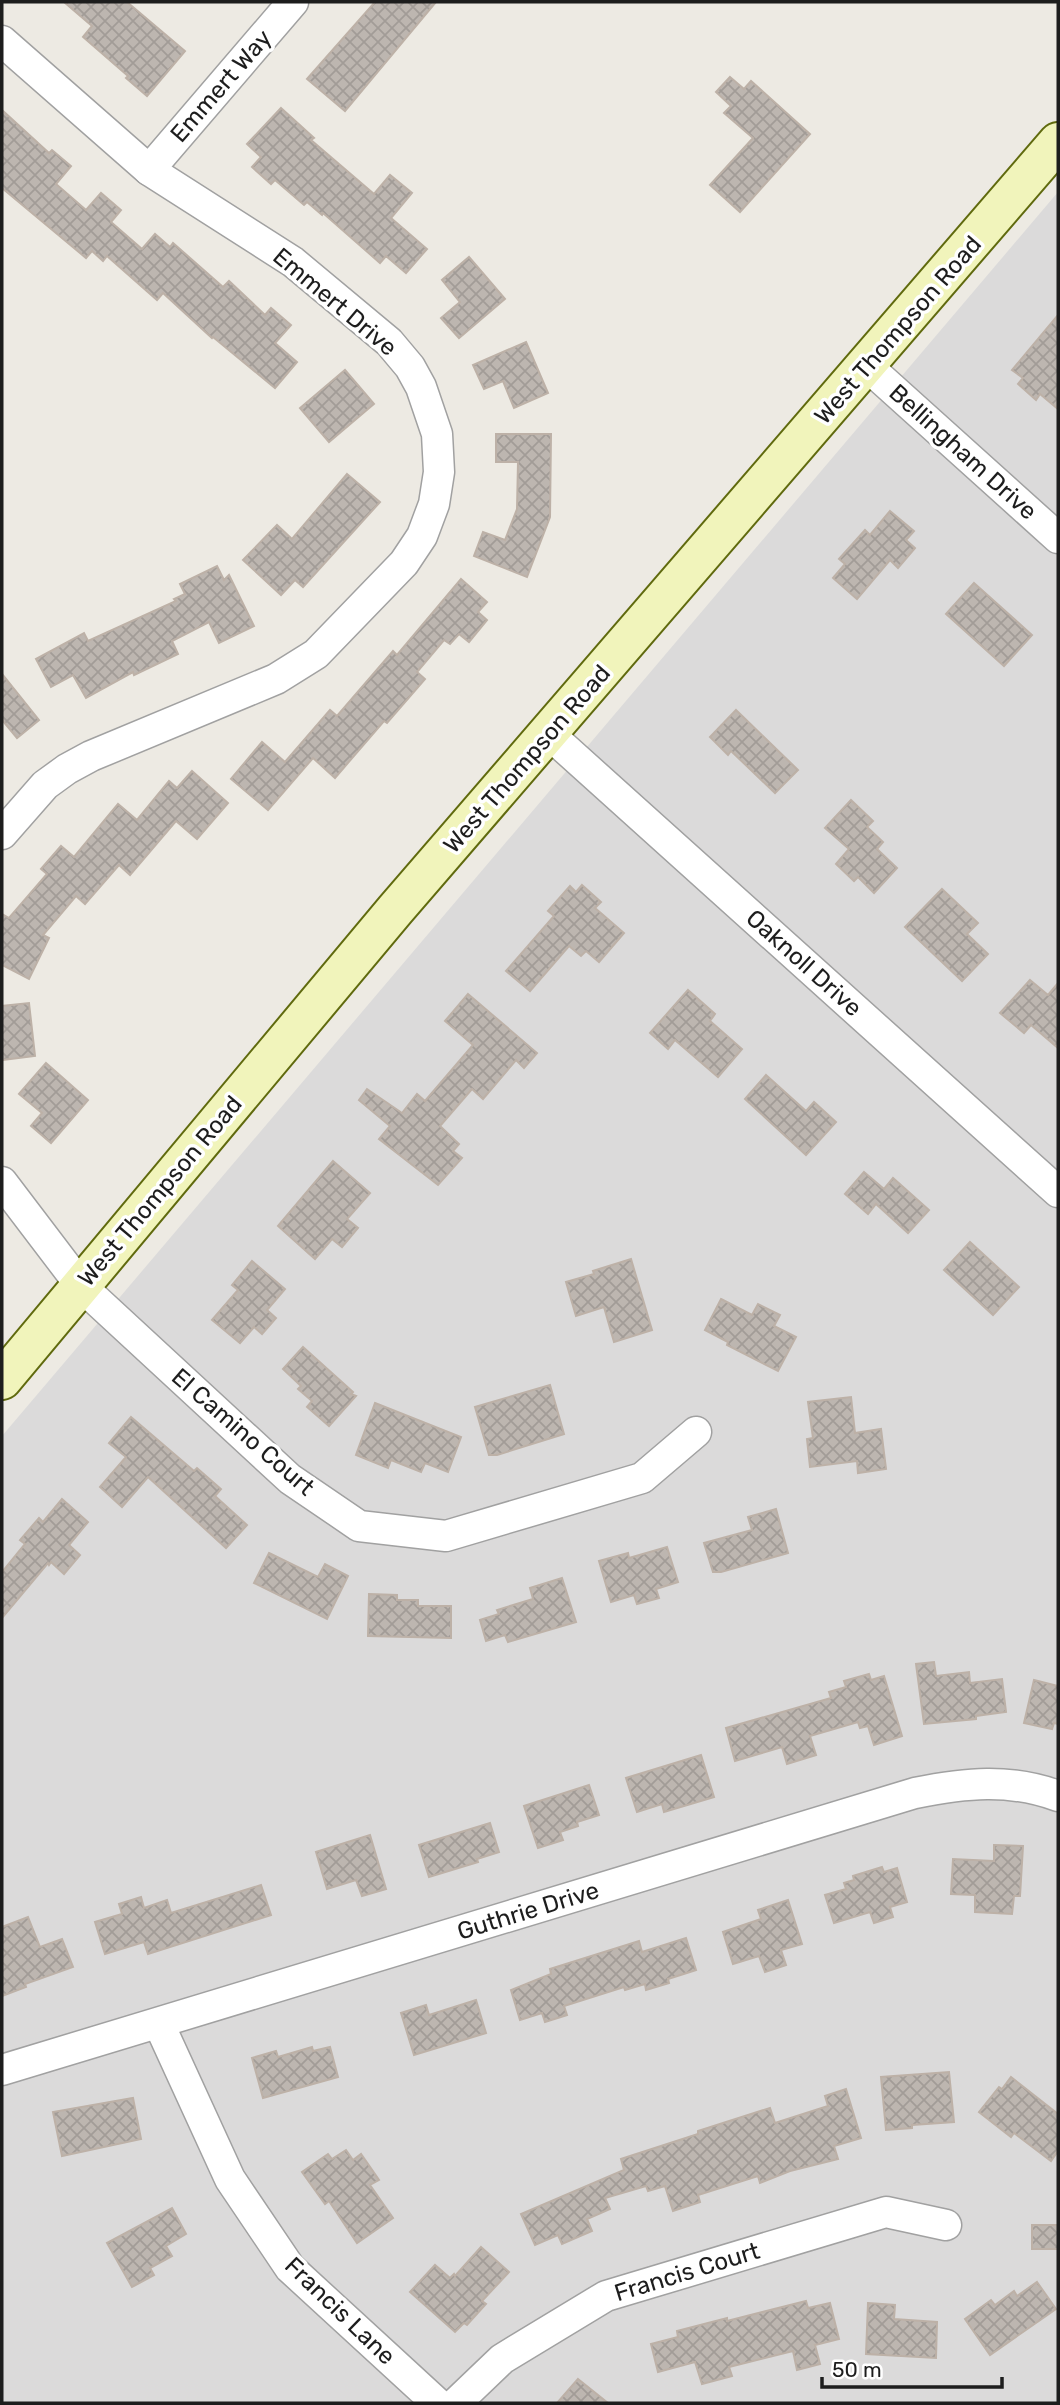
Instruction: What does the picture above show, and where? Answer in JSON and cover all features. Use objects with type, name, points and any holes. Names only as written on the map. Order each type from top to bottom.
[{"type":"main road","name":"West Thompson Road","points":[[2,1380],[396,910],[1058,142]]},
{"type":"street","name":"Emmert Way","points":[[149,170],[293,2]]},
{"type":"street","name":"Emmert Drive","points":[[2,41],[149,170],[293,262],[400,354],[421,387],[435,423],[439,461],[434,504],[422,536],[404,563],[316,654],[276,679],[91,756],[67,769],[45,785],[2,834]]},
{"type":"street","name":"Bellingham Drive","points":[[867,366],[1058,538]]},
{"type":"street","name":"Oaknoll Drive","points":[[549,734],[1058,1192]]},
{"type":"street","points":[[2,1182],[80,1286]]},
{"type":"street","name":"El Camino Court","points":[[80,1286],[290,1479],[359,1526],[446,1536],[642,1478],[696,1432]]},
{"type":"street","name":"Guthrie Drive","points":[[2,2070],[915,1793],[960,1784],[982,1783],[1028,1787],[1058,1796]]},
{"type":"street","name":"Francis Lane","points":[[159,2024],[230,2179],[290,2268],[437,2403]]},
{"type":"street","name":"Francis Court","points":[[456,2403],[502,2359],[606,2296],[887,2212],[946,2225]]},
{"type":"shaded area","points":[[1058,192],[1058,2403],[2,2403],[2,1436]]},
{"type":"building","points":[[64,2],[127,2],[185,51],[147,96],[83,37],[92,26]]},
{"type":"building","points":[[375,2],[436,2],[345,111],[307,79]]},
{"type":"building","points":[[730,77],[744,89],[751,81],[810,134],[740,212],[710,185],[753,138],[724,113],[731,106],[716,92]]},
{"type":"building","points":[[281,108],[314,138],[311,140],[374,194],[390,175],[412,193],[391,218],[427,249],[406,273],[386,256],[380,263],[323,213],[322,215],[307,202],[304,205],[275,180],[271,184],[252,167],[261,157],[247,144]]},
{"type":"building","points":[[2,110],[49,153],[52,150],[71,166],[56,184],[86,210],[101,193],[121,210],[111,222],[142,249],[155,234],[170,247],[173,243],[223,287],[229,281],[265,315],[271,308],[291,325],[275,343],[297,362],[275,388],[212,338],[163,293],[157,300],[107,256],[103,261],[92,251],[86,258],[2,188]]},
{"type":"building","points":[[469,257],[505,299],[459,338],[441,318],[460,302],[442,280]]},
{"type":"building","points":[[1058,315],[1058,409],[1040,394],[1036,400],[1018,384],[1023,378],[1012,370]]},
{"type":"building","points":[[526,342],[548,393],[514,408],[503,381],[484,389],[473,365]]},
{"type":"building","points":[[345,370],[374,404],[329,442],[300,408]]},
{"type":"building","points":[[496,434],[551,434],[550,517],[527,577],[474,556],[483,532],[505,540],[517,509],[518,462],[496,462]]},
{"type":"building","points":[[347,474],[380,502],[303,587],[295,580],[281,595],[243,560],[277,525],[292,539]]},
{"type":"building","points":[[890,511],[914,531],[906,540],[915,548],[898,568],[890,560],[857,599],[833,578],[845,564],[839,559],[865,530],[870,535]]},
{"type":"building","points":[[217,566],[224,580],[229,575],[254,626],[219,643],[209,622],[172,641],[178,654],[134,675],[133,672],[86,698],[73,675],[51,687],[36,659],[84,633],[88,641],[176,601],[174,599],[185,594],[180,584]]},
{"type":"building","points":[[461,579],[487,602],[478,612],[487,620],[469,642],[459,634],[450,644],[444,640],[417,672],[425,679],[335,778],[313,758],[268,810],[231,779],[262,742],[285,762],[330,710],[337,716],[393,651],[397,655]]},
{"type":"building","points":[[974,583],[1032,635],[1004,666],[946,614]]},
{"type":"building","points":[[2,674],[39,720],[17,738],[2,720]]},
{"type":"building","points":[[736,710],[798,770],[775,793],[731,751],[728,755],[710,737]]},
{"type":"building","points":[[192,771],[228,803],[197,839],[176,821],[130,875],[119,865],[85,904],[76,896],[43,935],[49,938],[29,979],[2,965],[2,914],[9,918],[47,874],[41,869],[61,846],[74,857],[118,804],[137,820],[169,781],[177,788]]},
{"type":"building","points":[[851,800],[873,821],[867,827],[883,842],[877,849],[897,868],[874,893],[858,877],[854,881],[836,864],[849,849],[825,828]]},
{"type":"building","points":[[582,885],[601,902],[595,908],[624,933],[599,962],[586,951],[581,956],[569,946],[530,991],[506,971],[554,916],[548,911],[570,886],[576,892]]},
{"type":"building","points":[[942,889],[978,923],[967,934],[988,954],[962,981],[905,927]]},
{"type":"building","points":[[1030,980],[1048,995],[1058,983],[1058,1048],[1031,1025],[1024,1033],[1000,1013]]},
{"type":"building","points":[[688,990],[715,1014],[710,1021],[742,1049],[718,1077],[675,1040],[668,1049],[650,1033]]},
{"type":"building","points":[[468,994],[537,1053],[524,1068],[516,1060],[483,1099],[472,1089],[440,1126],[459,1144],[453,1151],[462,1158],[438,1185],[379,1139],[390,1126],[359,1100],[367,1089],[402,1113],[417,1094],[425,1101],[473,1045],[445,1021]]},
{"type":"building","points":[[29,1003],[35,1056],[2,1060],[2,1006]]},
{"type":"building","points":[[46,1063],[88,1100],[51,1143],[31,1126],[42,1113],[19,1094]]},
{"type":"building","points":[[766,1075],[806,1111],[814,1102],[836,1122],[806,1155],[745,1099]]},
{"type":"building","points":[[333,1161],[370,1193],[347,1219],[358,1228],[342,1247],[332,1239],[315,1259],[278,1226]]},
{"type":"building","points":[[864,1172],[884,1189],[893,1178],[929,1210],[908,1233],[876,1204],[868,1214],[845,1194]]},
{"type":"building","points":[[970,1242],[1019,1287],[993,1315],[944,1270]]},
{"type":"building","points":[[631,1259],[652,1330],[614,1342],[604,1307],[576,1316],[566,1282]]},
{"type":"building","points":[[252,1261],[285,1289],[267,1310],[276,1318],[262,1334],[254,1327],[240,1343],[212,1320],[238,1290],[232,1285]]},
{"type":"building","points":[[721,1299],[752,1315],[758,1304],[780,1315],[774,1326],[796,1337],[778,1371],[727,1345],[728,1342],[705,1330]]},
{"type":"building","points":[[303,1347],[356,1396],[329,1426],[307,1407],[312,1401],[298,1389],[301,1386],[283,1369]]},
{"type":"building","points":[[550,1385],[564,1434],[497,1455],[489,1455],[475,1407]]},
{"type":"building","points":[[851,1397],[855,1433],[881,1429],[886,1469],[858,1473],[857,1461],[810,1467],[807,1439],[813,1438],[808,1402]]},
{"type":"building","points":[[375,1403],[461,1437],[448,1472],[425,1463],[421,1472],[391,1460],[388,1468],[356,1455]]},
{"type":"building","points":[[131,1417],[194,1471],[197,1468],[221,1489],[215,1496],[247,1525],[226,1548],[148,1477],[122,1507],[100,1487],[126,1457],[109,1443]]},
{"type":"building","points":[[62,1499],[88,1522],[69,1545],[80,1555],[64,1574],[51,1562],[49,1565],[48,1563],[2,1618],[2,1572],[25,1544],[20,1540],[39,1518],[43,1522]]},
{"type":"building","points":[[776,1509],[788,1553],[713,1572],[704,1543],[752,1530],[748,1517]]},
{"type":"building","points":[[667,1547],[678,1582],[656,1589],[659,1598],[637,1604],[634,1595],[611,1602],[599,1561],[628,1553],[629,1558]]},
{"type":"building","points":[[269,1553],[318,1577],[325,1564],[348,1576],[327,1619],[254,1583]]},
{"type":"building","points":[[562,1578],[576,1622],[508,1642],[505,1635],[486,1641],[480,1620],[499,1614],[497,1610],[533,1599],[530,1588]]},
{"type":"building","points":[[369,1594],[397,1595],[397,1600],[418,1600],[418,1606],[451,1606],[451,1638],[368,1636]]},
{"type":"building","points":[[934,1662],[936,1676],[969,1672],[970,1683],[1002,1679],[1006,1712],[976,1716],[976,1719],[924,1724],[916,1664]]},
{"type":"building","points":[[869,1674],[871,1680],[884,1676],[902,1736],[874,1745],[868,1726],[860,1728],[858,1722],[810,1736],[816,1755],[787,1764],[782,1747],[735,1761],[726,1728],[831,1698],[829,1692],[846,1687],[844,1681]]},
{"type":"building","points":[[1034,1680],[1058,1686],[1058,1724],[1054,1723],[1052,1729],[1024,1723]]},
{"type":"building","points":[[701,1755],[714,1797],[664,1812],[662,1804],[637,1812],[626,1778]]},
{"type":"building","points":[[589,1785],[599,1815],[577,1822],[578,1826],[560,1832],[563,1840],[538,1848],[524,1806]]},
{"type":"building","points":[[490,1823],[499,1852],[477,1859],[478,1862],[429,1877],[419,1845]]},
{"type":"building","points":[[370,1835],[386,1889],[362,1896],[356,1880],[327,1889],[316,1852]]},
{"type":"building","points":[[994,1845],[1023,1846],[1020,1896],[1014,1896],[1012,1914],[975,1912],[975,1895],[951,1894],[953,1859],[994,1861]]},
{"type":"building","points":[[882,1867],[884,1872],[897,1868],[907,1902],[890,1907],[893,1917],[874,1923],[870,1912],[834,1923],[825,1895],[846,1889],[844,1883],[854,1880],[853,1876]]},
{"type":"building","points":[[261,1885],[271,1915],[148,1954],[144,1942],[105,1954],[95,1922],[122,1914],[119,1904],[141,1897],[144,1908],[167,1900],[171,1913]]},
{"type":"building","points":[[788,1900],[802,1944],[781,1950],[786,1965],[765,1972],[759,1956],[733,1964],[723,1932],[761,1919],[758,1910]]},
{"type":"building","points":[[28,1917],[40,1947],[62,1939],[73,1967],[25,1984],[26,1987],[2,1996],[2,1927]]},
{"type":"building","points":[[686,1938],[696,1970],[646,1990],[645,1984],[625,1990],[624,1987],[564,2006],[567,2015],[545,2022],[542,2013],[520,2020],[511,1990],[551,1974],[550,1969],[639,1941],[642,1952]]},
{"type":"building","points":[[476,2000],[486,2033],[414,2055],[401,2013],[426,2005],[429,2015]]},
{"type":"building","points":[[312,2047],[313,2051],[330,2047],[338,2077],[263,2098],[252,2058],[276,2051],[278,2057]]},
{"type":"building","points":[[949,2072],[954,2122],[886,2130],[881,2077]]},
{"type":"building","points":[[1011,2077],[1058,2114],[1058,2151],[1051,2161],[1014,2133],[1011,2137],[979,2112],[999,2087],[1002,2089]]},
{"type":"building","points":[[846,2089],[861,2138],[834,2146],[838,2159],[790,2171],[760,2183],[758,2176],[698,2195],[700,2202],[673,2211],[665,2186],[648,2191],[646,2186],[605,2198],[610,2209],[587,2219],[592,2231],[562,2244],[558,2235],[535,2245],[521,2214],[624,2170],[621,2159],[770,2108],[775,2123],[828,2106],[825,2096]]},
{"type":"building","points":[[133,2098],[141,2139],[62,2156],[53,2112]]},
{"type":"building","points":[[346,2150],[353,2160],[361,2154],[379,2180],[370,2185],[393,2218],[357,2243],[329,2201],[325,2204],[302,2172],[328,2154],[332,2159]]},
{"type":"building","points":[[172,2208],[186,2234],[166,2246],[172,2256],[150,2268],[154,2275],[132,2287],[107,2243]]},
{"type":"building","points":[[1032,2225],[1058,2225],[1058,2249],[1032,2249]]},
{"type":"building","points":[[481,2247],[509,2272],[482,2301],[486,2304],[467,2325],[464,2323],[455,2332],[410,2292],[435,2265],[450,2278],[454,2274],[455,2276]]},
{"type":"building","points":[[1037,2282],[1056,2309],[990,2355],[965,2319],[991,2300],[995,2305],[1014,2291],[1017,2296]]},
{"type":"building","points":[[806,2301],[808,2308],[830,2303],[839,2339],[815,2345],[820,2364],[797,2370],[793,2351],[729,2367],[732,2376],[702,2384],[695,2362],[658,2372],[651,2344],[678,2337],[677,2331]]},
{"type":"building","points":[[868,2303],[895,2305],[894,2319],[937,2322],[936,2358],[866,2354]]},
{"type":"building","points":[[578,2379],[608,2403],[557,2403]]}]
